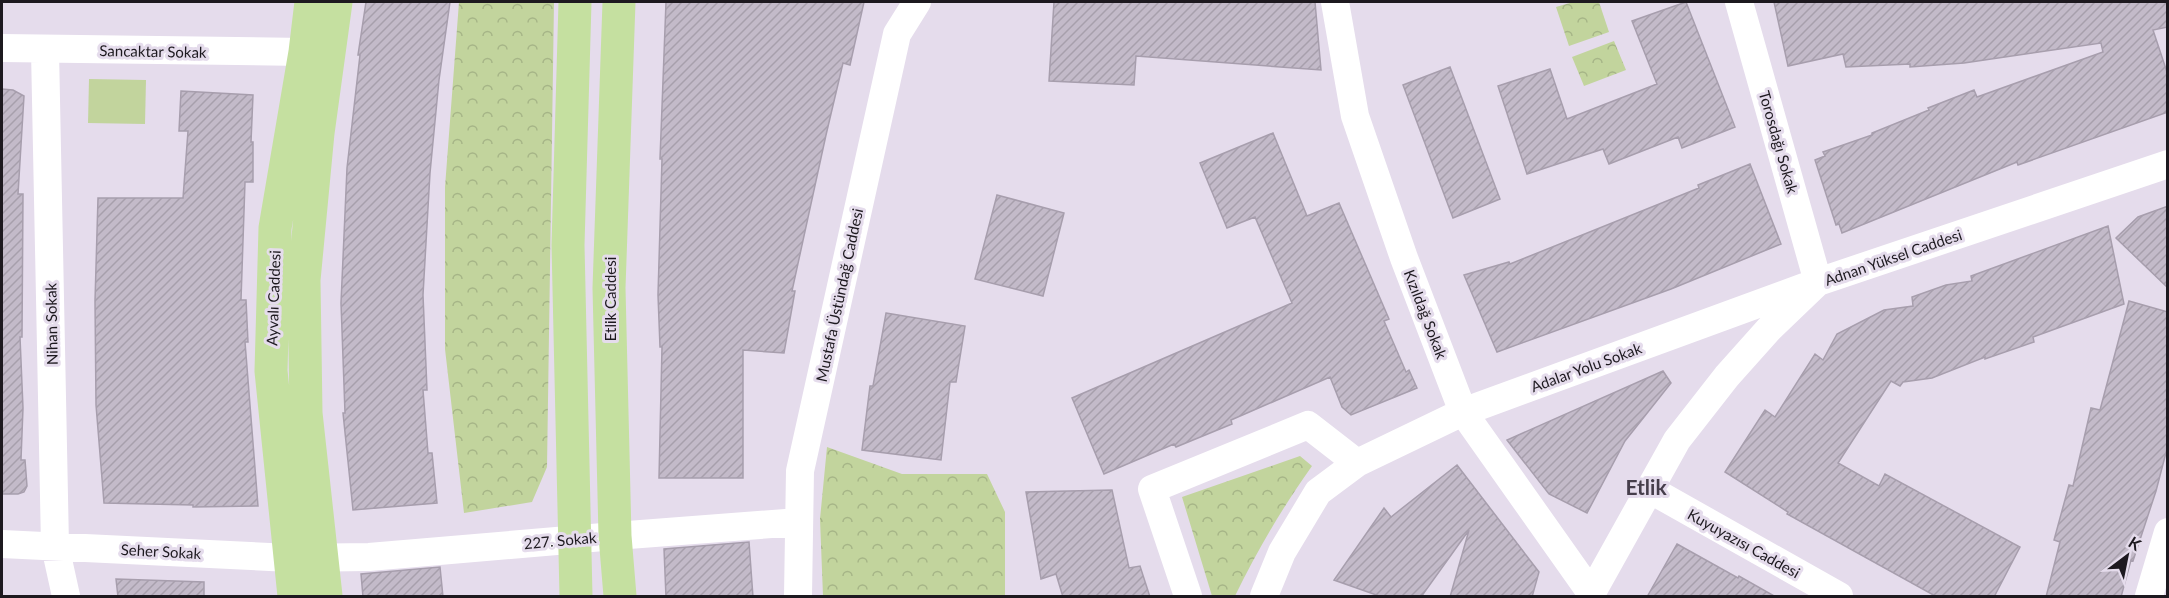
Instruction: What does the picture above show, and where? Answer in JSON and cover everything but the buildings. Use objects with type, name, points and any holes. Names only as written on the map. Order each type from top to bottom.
[{"type":"main road","name":"Ayvalı Caddesi","points":[[311,2],[305,52],[275,228],[271,371],[305,558],[326,597]]},
{"type":"main road","name":"Ayvalı Caddesi","points":[[294,597],[305,558],[304,280],[318,133],[336,2]]},
{"type":"main road","points":[[575,2],[568,245],[576,597]]},
{"type":"main road","name":"Etlik Caddesi","points":[[619,2],[609,288],[615,536],[620,597]]},
{"type":"street","name":"Mustafa Üstündağ Caddesi","points":[[798,597],[800,471],[894,45],[897,34],[917,2]]},
{"type":"street","name":"Kızıldağ Sokak","points":[[1335,2],[1355,116],[1404,258],[1463,412],[1591,595]]},
{"type":"street","name":"Torosdağı Sokak","points":[[1739,2],[1818,282]]},
{"type":"street","name":"Sancaktar Sokak","points":[[2,48],[305,52]]},
{"type":"street","name":"Nihan Sokak","points":[[45,50],[55,546],[66,597]]},
{"type":"street","name":"Adnan Yüksel Caddesi","points":[[1591,595],[1677,440],[1726,376],[1769,328],[1818,282],[2168,164]]},
{"type":"street","name":"Adalar Yolu Sokak","points":[[1264,597],[1282,552],[1318,492],[1357,462],[1463,412],[1818,282]]},
{"type":"street","points":[[1188,597],[1152,489],[1308,425],[1357,462]]},
{"type":"street","name":"Kuyuyazısı Caddesi","points":[[1649,489],[1839,597]]},
{"type":"street","name":"227. Sokak","points":[[305,558],[369,558],[574,539],[799,522]]},
{"type":"street","points":[[2149,597],[2168,532]]},
{"type":"street","name":"Seher Sokak","points":[[2,544],[305,558]]},
{"type":"green space","points":[[459,2],[554,2],[547,467],[532,502],[464,513],[445,349],[445,187]]},
{"type":"green space","points":[[1573,2],[1599,2],[1609,32],[1569,46],[1556,7]]},
{"type":"green space","points":[[1614,41],[1626,70],[1584,86],[1572,57]]},
{"type":"green space","points":[[89,79],[146,80],[145,124],[88,123]]},
{"type":"green space","points":[[827,447],[902,474],[987,474],[1005,512],[1005,596],[823,596],[820,519]]},
{"type":"green space","points":[[1300,456],[1312,466],[1270,530],[1235,596],[1212,596],[1182,497]]},
{"type":"district","name":"Etlik","points":[[1646,486]]}]
